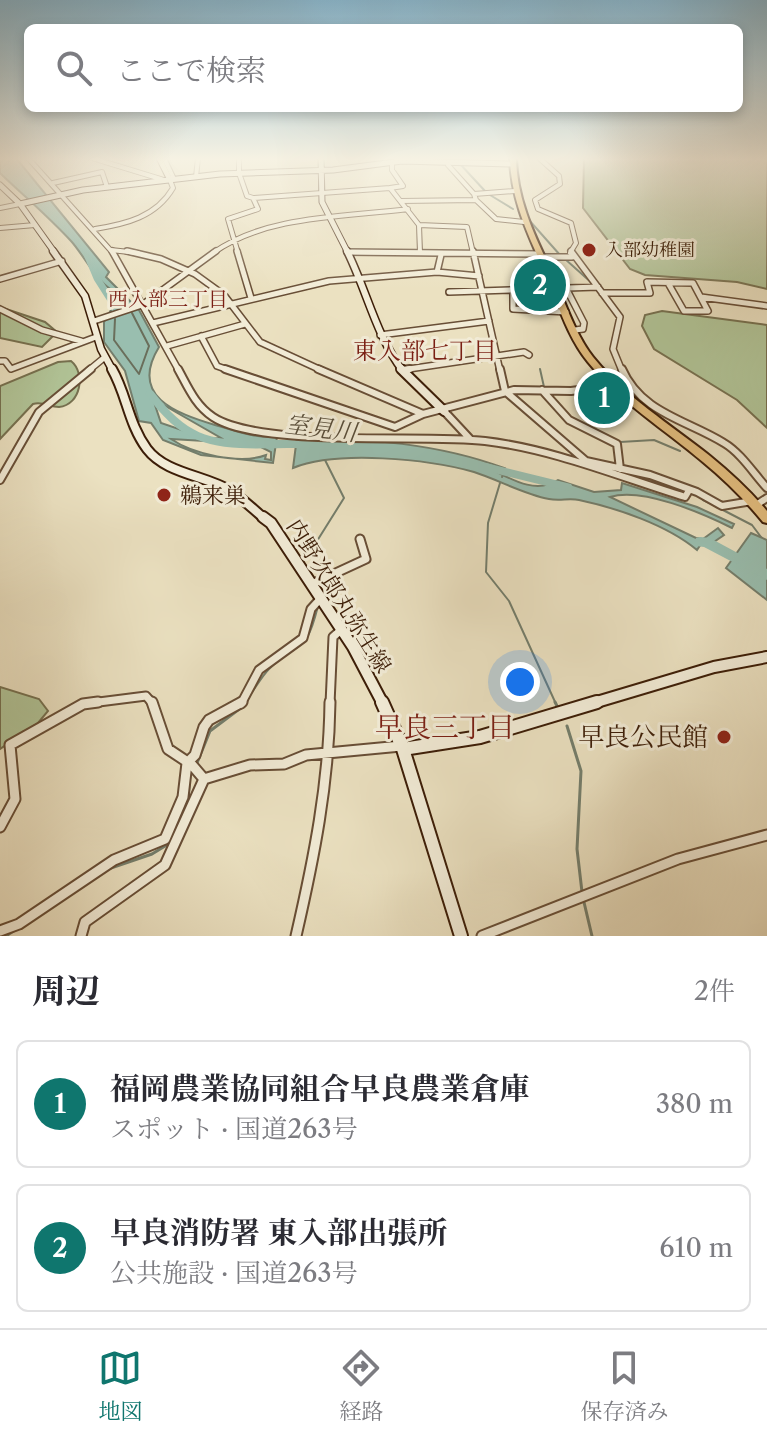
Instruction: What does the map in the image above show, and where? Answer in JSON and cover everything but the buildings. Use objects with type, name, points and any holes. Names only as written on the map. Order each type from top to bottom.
[{"type":"highway","points":[[518,202],[524,222],[592,362],[754,503],[767,519]]},
{"type":"street","name":"内野次郎丸弥生線","points":[[20,202],[85,296],[95,321],[96,337],[121,385],[128,419],[149,452],[167,465],[229,490],[253,505],[271,523],[316,582],[321,598],[374,683],[402,747],[461,936]]},
{"type":"street","points":[[0,208],[33,202]]},
{"type":"street","points":[[67,202],[111,250],[167,346],[195,402],[227,424],[265,433],[470,439],[546,454],[685,497],[688,492]]},
{"type":"street","points":[[95,229],[132,221],[165,202]]},
{"type":"street","points":[[251,298],[228,219],[258,209],[255,202]]},
{"type":"street","points":[[324,202],[361,279],[380,335],[402,370],[470,439]]},
{"type":"street","points":[[402,202],[419,225],[420,254]]},
{"type":"street","points":[[478,202],[486,213],[503,224],[524,222]]},
{"type":"street","points":[[536,202],[538,209],[571,223],[576,243],[566,257]]},
{"type":"street","points":[[95,321],[143,304],[234,238],[269,227],[408,209]]},
{"type":"street","points":[[0,228],[35,225]]},
{"type":"street","points":[[419,225],[467,227],[507,393],[586,461],[650,475],[688,492],[697,492],[722,506],[754,503],[767,498]]},
{"type":"street","points":[[111,250],[181,265],[234,304],[256,340],[283,356],[423,414]]},
{"type":"street","points":[[347,252],[566,257],[598,287],[620,317],[613,349],[622,386]]},
{"type":"street","points":[[437,272],[441,255]]},
{"type":"street","points":[[0,279],[62,261]]},
{"type":"street","points":[[153,323],[251,298],[361,279],[437,272],[479,276]]},
{"type":"street","points":[[602,293],[650,293],[647,282],[693,283],[708,311],[684,311],[668,283]]},
{"type":"street","points":[[449,292],[557,291],[598,287]]},
{"type":"street","points":[[567,290],[584,323],[583,329],[575,330]]},
{"type":"street","points":[[513,292],[513,309],[566,312]]},
{"type":"street","points":[[701,297],[767,306]]},
{"type":"street","points":[[0,309],[28,320],[42,330],[82,341]]},
{"type":"street","points":[[380,335],[489,321]]},
{"type":"street","points":[[167,346],[245,324]]},
{"type":"street","points":[[201,336],[217,366],[395,427],[423,414],[507,393],[622,386],[656,410],[727,444],[767,488]]},
{"type":"street","points":[[0,361],[5,361],[11,369],[96,337]]},
{"type":"street","points":[[402,370],[524,352],[529,355]]},
{"type":"street","points":[[0,480],[39,412],[105,357]]},
{"type":"street","points":[[541,389],[569,420],[617,444],[620,469]]},
{"type":"street","points":[[316,582],[366,559],[360,539]]},
{"type":"street","points":[[0,931],[19,924],[69,887],[114,860],[165,839],[183,797],[187,763],[195,755],[209,720],[241,705],[259,670],[303,638],[311,609],[321,598]]},
{"type":"street","points":[[296,936],[319,834],[329,753],[333,637],[341,630]]},
{"type":"street","points":[[81,936],[85,922],[165,865],[195,791],[204,779],[250,765],[284,764],[306,755],[480,737],[714,667],[767,657]]},
{"type":"street","points":[[0,827],[15,810],[17,798],[10,745],[83,704],[146,696],[152,701],[168,749],[204,779]]},
{"type":"street","points":[[482,936],[678,859],[767,835]]},
{"type":"shaded area","points":[[583,202],[767,202],[767,289],[737,282],[645,275],[630,269],[583,208]]},
{"type":"shaded area","points":[[0,307],[45,322],[57,332],[42,347],[0,338]]},
{"type":"shaded area","points":[[662,311],[767,325],[767,428],[737,400],[654,349],[642,326],[645,315]]},
{"type":"shaded area","points":[[71,361],[80,380],[72,401],[59,407],[33,404],[0,439],[0,386],[58,362]]},
{"type":"shaded area","points":[[0,687],[39,699],[48,711],[38,723],[0,749]]},
{"type":"water","points":[[30,202],[52,202],[109,272],[106,277],[139,310],[159,347],[149,378],[161,400],[200,420],[246,434],[277,437],[273,463],[231,458],[266,455],[265,459],[271,460],[271,452],[255,444],[171,439],[191,449],[229,458],[201,455],[163,440],[151,423],[139,421],[125,371],[104,342],[104,322],[111,310],[112,290],[62,232]],"holes":[[[160,403],[221,438],[208,439],[161,423],[155,405]]]},
{"type":"water","points":[[297,437],[376,441],[453,453],[504,468],[497,472],[535,486],[558,480],[594,492],[621,490],[622,483],[697,507],[734,524],[732,528],[655,498],[610,497],[696,538],[703,539],[718,528],[724,535],[708,546],[701,544],[697,550],[656,525],[625,513],[579,500],[539,497],[455,467],[408,460],[357,458],[312,462],[293,468]]},
{"type":"water","points":[[751,533],[767,540],[767,600],[726,568]]},
{"type":"waterway","points":[[501,202],[513,209]]},
{"type":"waterway","points":[[529,220],[560,255]]},
{"type":"waterway","name":"室見川","points":[[88,256],[98,280],[118,311]]},
{"type":"waterway","points":[[565,259],[593,284]]},
{"type":"waterway","points":[[613,337],[611,350],[628,388]]},
{"type":"waterway","points":[[540,369],[544,387]]},
{"type":"waterway","name":"室見川","points":[[150,393],[165,413],[198,437],[235,444],[300,444],[308,448]]},
{"type":"waterway","points":[[620,442],[654,440],[680,451]]},
{"type":"waterway","points":[[322,575],[312,549],[344,498],[325,460]]},
{"type":"waterway","name":"室見川","points":[[486,467],[567,487]]},
{"type":"waterway","name":"室見川","points":[[502,477],[506,470]]},
{"type":"waterway","points":[[500,483],[488,523],[486,572],[509,601],[556,704]]},
{"type":"waterway","points":[[703,500],[716,506]]},
{"type":"waterway","points":[[721,509],[752,525],[761,537]]},
{"type":"waterway","name":"室見川","points":[[700,542],[706,542],[767,575]]},
{"type":"waterway","points":[[250,695],[269,669],[305,641],[318,606]]},
{"type":"waterway","points":[[197,763],[210,731],[242,707]]},
{"type":"waterway","points":[[567,726],[581,771],[577,849],[582,892]]},
{"type":"waterway","points":[[173,838],[188,799],[190,774]]},
{"type":"waterway","points":[[6,936],[105,870],[152,854],[170,843]]},
{"type":"waterway","points":[[583,898],[592,936]]},
{"type":"place","name":"入部幼稚園","points":[[589,250]]},
{"type":"place","name":"早良消防署 東入部出張所","points":[[540,285]]},
{"type":"place","name":"福岡農業協同組合早良農業倉庫","points":[[604,398]]},
{"type":"place","name":"鵜来巣","points":[[164,495]]},
{"type":"place","name":"早良公民館","points":[[724,737]]},
{"type":"district","name":"西入部三丁目","points":[[168,299]]},
{"type":"district","name":"東入部七丁目","points":[[425,350]]},
{"type":"district","name":"早良三丁目","points":[[445,727]]}]
